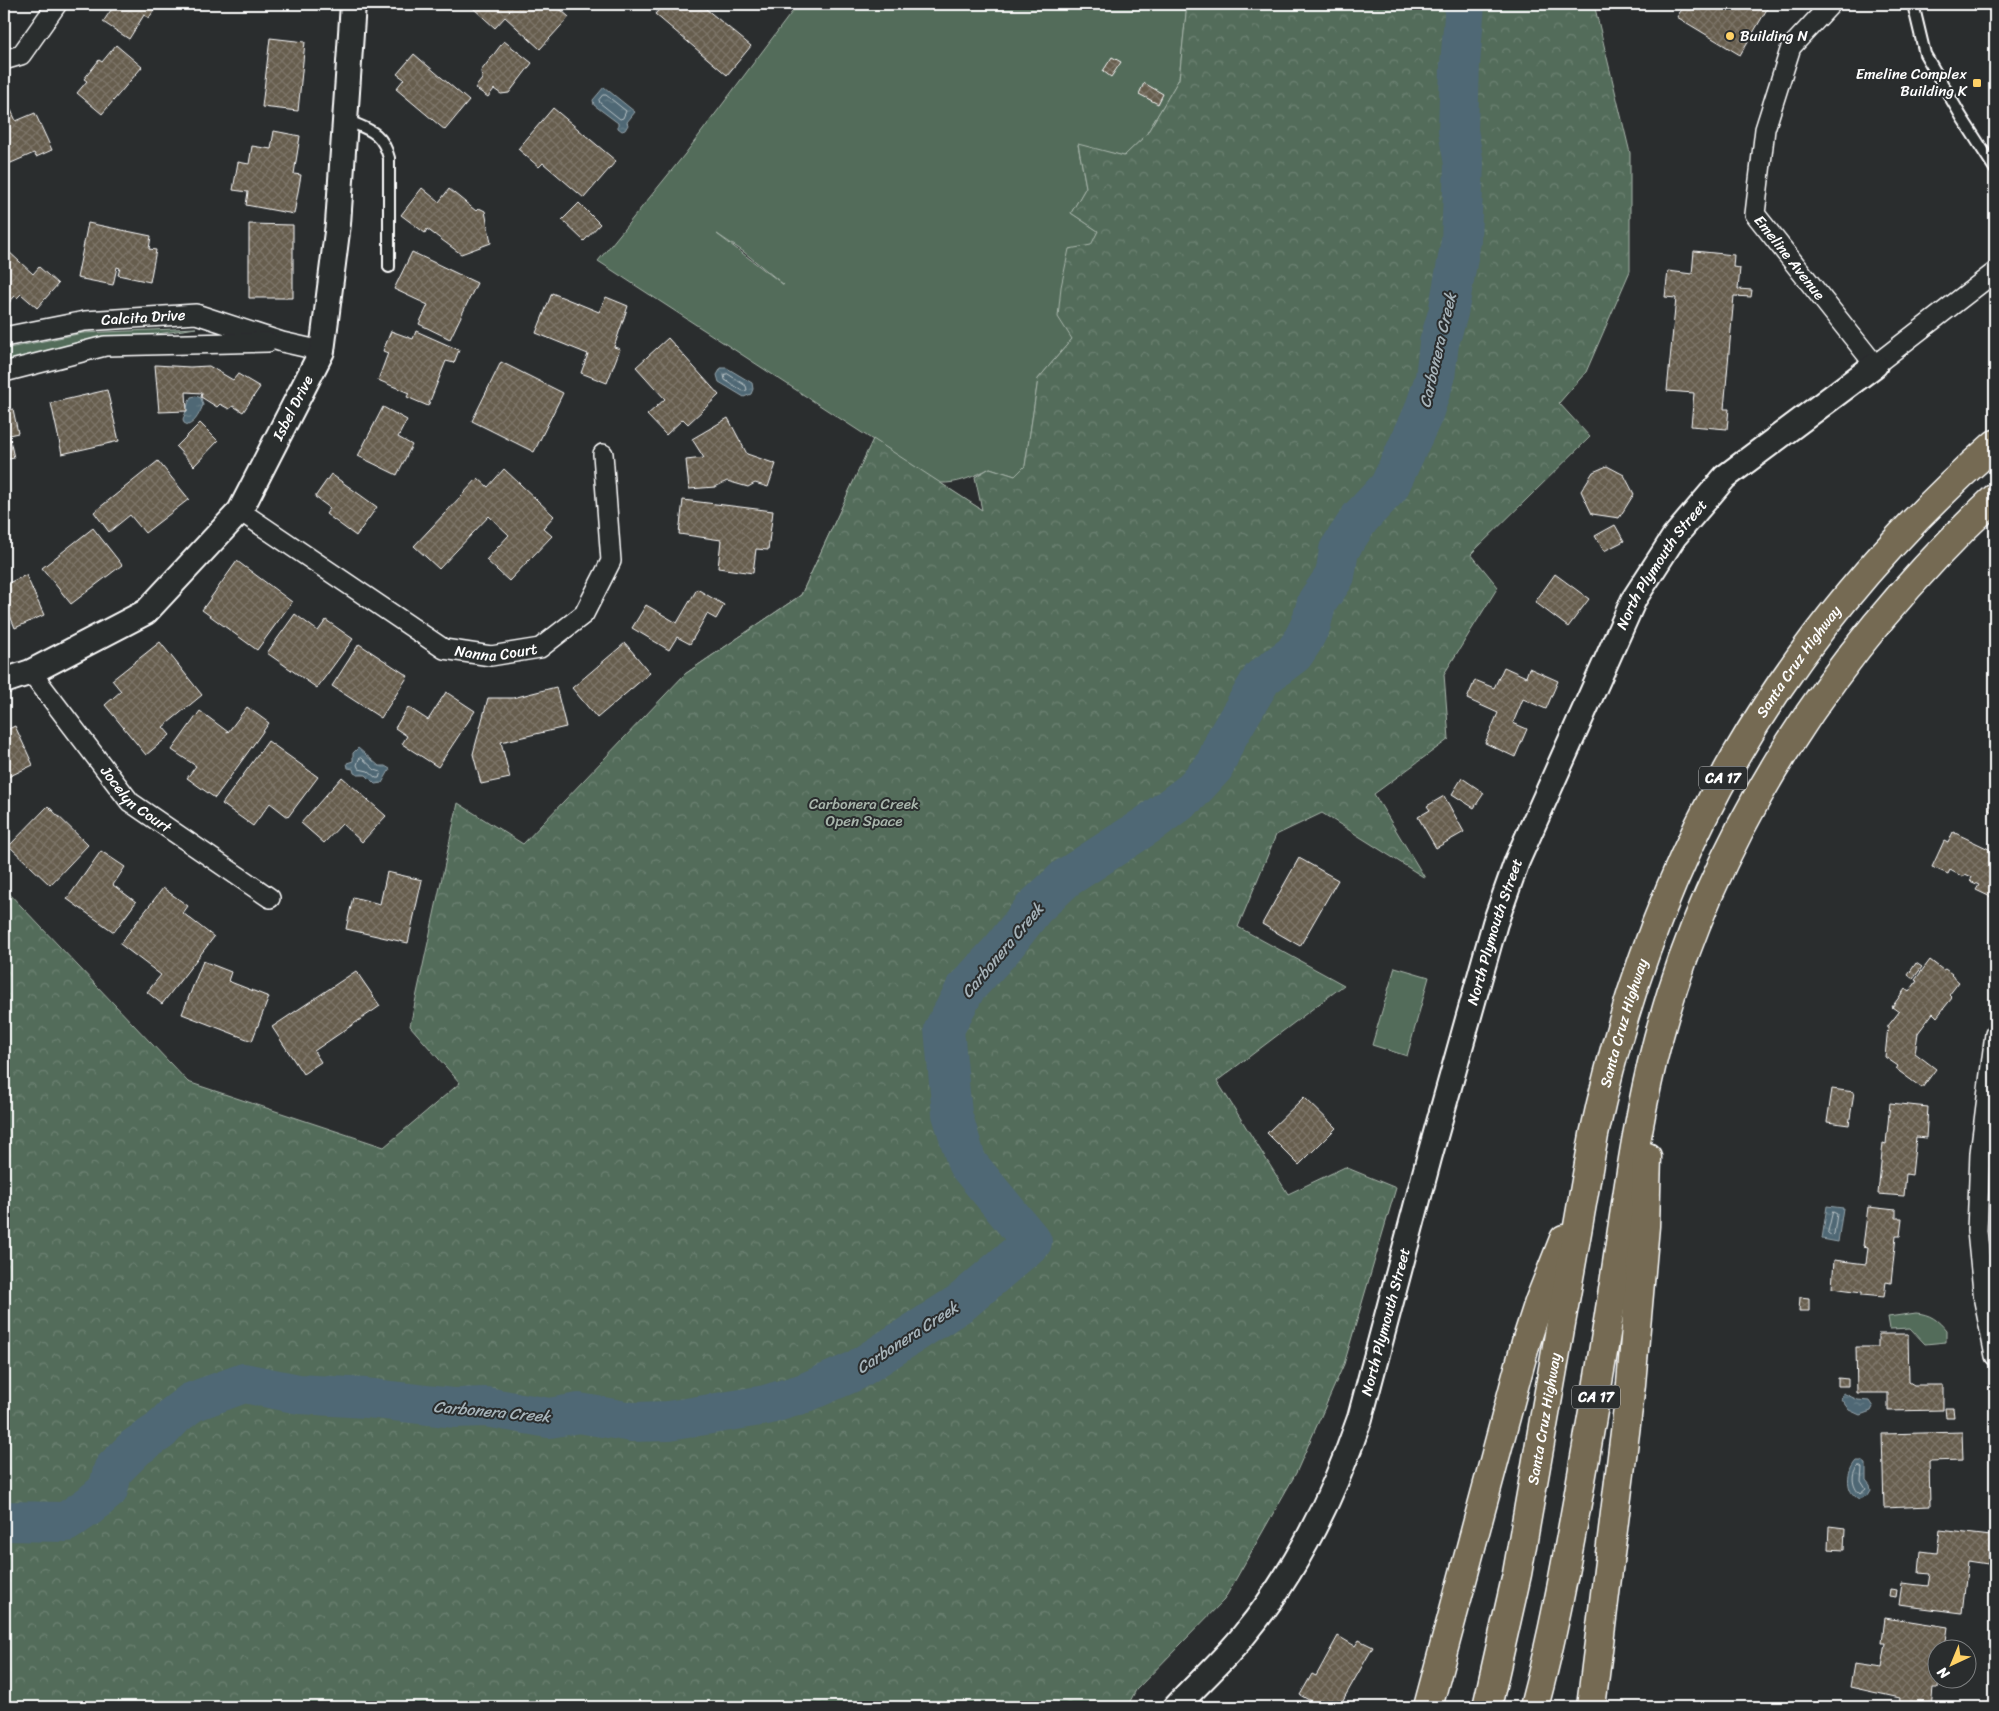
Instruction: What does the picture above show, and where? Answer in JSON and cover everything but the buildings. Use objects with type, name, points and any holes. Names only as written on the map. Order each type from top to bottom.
[{"type":"highway","name":"Santa Cruz Highway","points":[[1487,1707],[1517,1574],[1585,1186],[1604,1089],[1624,1014],[1645,949],[1682,859],[1727,769],[1779,686],[1838,605],[1902,532],[1995,444]]},
{"type":"highway","name":"CA 17","points":[[1534,1707],[1568,1553],[1600,1369],[1631,1168],[1647,1085],[1672,993],[1688,949],[1724,863],[1767,780],[1817,701],[1874,626],[1936,555],[1995,498]]},
{"type":"highway","points":[[1591,1707],[1631,1384],[1642,1265],[1647,1193],[1647,1085]]},
{"type":"highway","points":[[1428,1707],[1526,1342],[1539,1302],[1585,1186]]},
{"type":"street","points":[[4,60],[21,55],[57,4]]},
{"type":"street","name":"Isbel Drive","points":[[4,681],[31,672],[146,612],[240,511],[322,351],[338,224],[353,4]]},
{"type":"street","name":"Emeline Avenue","points":[[1831,4],[1791,47],[1765,129],[1755,214],[1875,364]]},
{"type":"street","name":"North Plymouth Street","points":[[1176,1707],[1224,1658],[1270,1602],[1313,1532],[1343,1465],[1360,1418],[1429,1158],[1495,923],[1517,861],[1634,599],[1674,537],[1725,477],[1995,272]]},
{"type":"street","name":"Calcita Drive","points":[[4,337],[85,321],[196,314],[282,342],[322,351]]},
{"type":"street","name":"Calcita Drive","points":[[4,372],[105,346],[282,342]]},
{"type":"street","name":"Nanna Court","points":[[240,511],[351,588],[444,649],[491,656],[540,648],[584,614],[612,561],[603,454]]},
{"type":"street","name":"Jocelyn Court","points":[[31,672],[130,802],[270,898]]},
{"type":"street","points":[[1995,1034],[1980,1153],[1977,1231],[1984,1301],[1995,1356]]},
{"type":"lane","points":[[1913,4],[1925,54],[1995,169]]},
{"type":"lane","points":[[345,120],[376,132],[386,145],[389,158],[389,267]]},
{"type":"green space","points":[[798,4],[1187,4],[1179,79],[1146,135],[1124,156],[1078,145],[1086,187],[1071,213],[1098,231],[1092,245],[1072,339],[1038,379],[1025,466],[1015,476],[990,468],[960,481],[940,483],[1274,700],[685,674],[801,595],[873,440],[598,261],[685,154]],"holes":[[[717,234],[744,252],[784,285]]]},
{"type":"green space","name":"Carbonera Creek Open Space","points":[[1187,4],[1594,4],[1630,153],[1630,271],[1586,372],[1559,403],[1590,437],[1471,554],[1498,587],[1444,674],[1449,739],[1374,794],[1425,878],[1322,813],[1276,835],[1238,927],[1344,985],[1217,1081],[1288,1194],[1345,1167],[1396,1188],[1344,1364],[1296,1473],[1224,1600],[1136,1690],[1127,1707],[4,1707],[4,888],[188,1082],[384,1147],[460,1083],[410,1026],[458,803],[523,844],[685,674],[801,595],[873,439],[982,510],[975,477],[990,468],[1015,476],[1025,466],[1038,379],[1072,339],[1058,317],[1061,287],[1069,249],[1091,245],[1098,231],[1071,213],[1086,187],[1078,144],[1124,156],[1146,135],[1179,79]]},
{"type":"green space","points":[[196,328],[86,345],[4,362],[4,349],[83,333]]},
{"type":"green space","points":[[1395,967],[1429,977],[1407,1056],[1372,1045]]},
{"type":"green space","points":[[1916,1313],[1930,1316],[1940,1323],[1946,1330],[1946,1342],[1925,1344],[1910,1328],[1890,1329],[1888,1317]]},
{"type":"water","points":[[604,87],[635,112],[627,122],[628,125],[625,130],[622,131],[618,128],[618,123],[594,105],[593,100]]},
{"type":"water","points":[[721,368],[727,368],[752,383],[753,389],[751,394],[744,397],[719,382],[717,375]]},
{"type":"water","points":[[191,397],[201,398],[203,405],[199,414],[188,425],[184,423],[183,419]]},
{"type":"water","points":[[358,748],[379,766],[385,766],[390,769],[382,783],[375,784],[366,775],[358,775],[354,773],[353,769],[348,768],[347,763],[353,761],[353,753]]},
{"type":"water","points":[[1827,1206],[1843,1208],[1838,1242],[1822,1239]]},
{"type":"water","points":[[1843,1393],[1858,1400],[1869,1401],[1873,1407],[1871,1411],[1860,1415],[1849,1410],[1841,1399]]},
{"type":"water","points":[[1856,1461],[1862,1461],[1866,1464],[1866,1480],[1871,1490],[1868,1495],[1859,1499],[1851,1492],[1848,1481],[1850,1471]]},
{"type":"waterway","name":"Carbonera Creek","points":[[4,1521],[66,1522],[108,1490],[113,1470],[136,1447],[160,1431],[175,1415],[192,1402],[244,1383],[299,1394],[366,1398],[454,1408],[486,1407],[549,1418],[579,1413],[632,1422],[668,1421],[766,1405],[802,1394],[855,1371],[962,1302],[1032,1242],[967,1163],[952,1114],[944,1029],[966,988],[1002,949],[1034,908],[1066,878],[1149,824],[1190,793],[1214,767],[1226,739],[1262,678],[1294,654],[1302,642],[1311,624],[1317,602],[1335,576],[1339,550],[1360,518],[1389,487],[1423,414],[1435,378],[1439,343],[1448,313],[1461,241],[1464,164],[1458,130],[1460,65],[1465,4]]},
{"type":"place","name":"Building N","points":[[1730,36]]},
{"type":"place","name":"Emeline Complex Building K","points":[[1977,83]]}]
